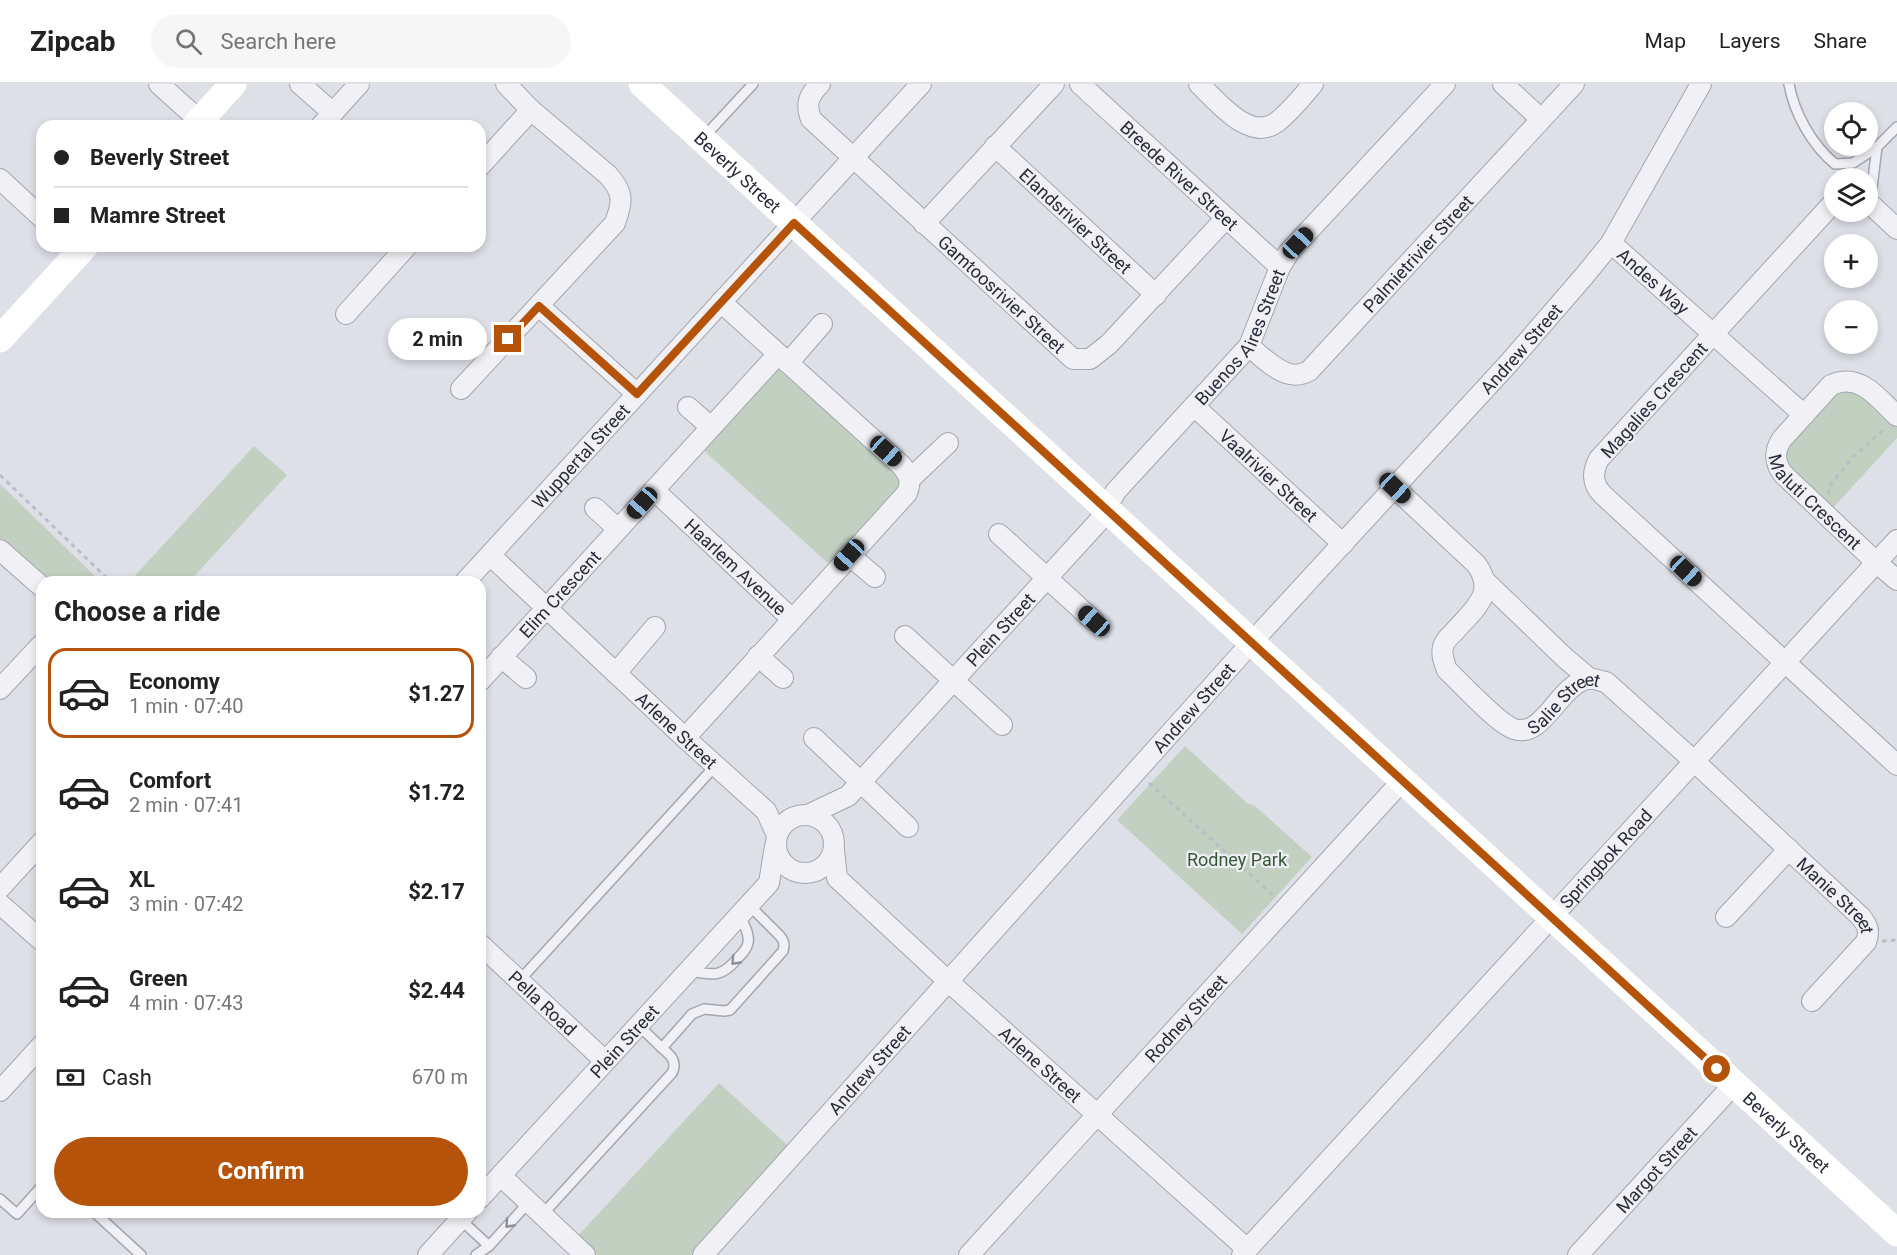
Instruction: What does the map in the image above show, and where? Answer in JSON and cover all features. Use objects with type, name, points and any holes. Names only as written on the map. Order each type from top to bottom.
[{"type":"street","points":[[159,84],[193,120]]},
{"type":"street","points":[[201,120],[233,84]]},
{"type":"street","points":[[300,84],[327,120],[360,84]]},
{"type":"street","points":[[461,389],[615,223],[621,208],[622,198],[618,186],[608,175],[531,110],[506,84]]},
{"type":"street","name":"Beverly Street","points":[[642,84],[1897,1233]]},
{"type":"street","name":"Gamtoosrivier Street","points":[[820,84],[808,100],[807,111],[811,119],[1073,359],[1090,359],[1096,355],[1156,295],[1226,218]]},
{"type":"street","name":"Wuppertal Street","points":[[471,576],[921,84]]},
{"type":"street","points":[[924,224],[1054,84]]},
{"type":"street","name":"Breede River Street","points":[[1080,84],[1280,267]]},
{"type":"street","points":[[1199,84],[1244,125],[1255,128],[1275,124],[1313,84]]},
{"type":"street","name":"Buenos Aires Street","points":[[1106,508],[1116,491],[1249,346],[1280,267],[1289,252],[1445,84]]},
{"type":"street","points":[[1503,84],[1541,119]]},
{"type":"street","name":"Palmietrivier Street","points":[[1249,346],[1277,368],[1290,374],[1300,375],[1309,371],[1574,84]]},
{"type":"street","name":"Andrew Street","points":[[703,1255],[1252,642],[1508,364],[1611,243],[1701,84]]},
{"type":"street","points":[[486,159],[531,110]]},
{"type":"street","name":"Elandsrivier Street","points":[[995,146],[1156,295]]},
{"type":"street","points":[[0,179],[36,212]]},
{"type":"street","points":[[1878,211],[1897,228]]},
{"type":"street","name":"Magalies Crescent","points":[[1824,213],[1599,459],[1594,472],[1594,480],[1603,495],[1897,765]]},
{"type":"street","name":"Andes Way","points":[[1611,243],[1804,415]]},
{"type":"street","points":[[0,339],[76,252]]},
{"type":"street","points":[[346,314],[402,252]]},
{"type":"street","points":[[721,302],[902,466],[910,479]]},
{"type":"street","points":[[539,306],[637,394]]},
{"type":"street","name":"Elim Crescent","points":[[486,674],[711,427],[822,324]]},
{"type":"street","name":"Maluti Crescent","points":[[1892,421],[1863,385],[1843,381],[1831,386],[1778,445],[1776,451],[1777,464],[1783,474],[1876,563],[1897,580]]},
{"type":"street","name":"Vaalrivier Street","points":[[1194,406],[1343,544]]},
{"type":"street","points":[[688,407],[711,427]]},
{"type":"street","points":[[685,738],[849,555],[908,493],[910,479],[948,443]]},
{"type":"street","points":[[1395,488],[1476,564],[1486,582],[1590,679]]},
{"type":"street","name":"Haarlem Avenue","points":[[654,490],[792,619]]},
{"type":"street","points":[[596,508],[618,529]]},
{"type":"street","name":"Plein Street","points":[[834,844],[839,818],[854,789],[1099,521],[1106,508]]},
{"type":"street","name":"Plein Street","points":[[999,534],[1094,621]]},
{"type":"street","name":"Springbok Road","points":[[1244,1252],[1897,540]]},
{"type":"street","points":[[0,550],[36,582]]},
{"type":"street","name":"Arlene Street","points":[[490,555],[766,811],[776,841]]},
{"type":"street","points":[[849,555],[875,577]]},
{"type":"street","name":"Salie Street","points":[[1486,582],[1485,593],[1480,602],[1443,644],[1443,660],[1447,670],[1505,724],[1514,729],[1530,729],[1575,684],[1590,679],[1606,682],[1695,762]]},
{"type":"street","points":[[616,673],[655,627]]},
{"type":"street","name":"Plein Street","points":[[905,636],[1002,725]]},
{"type":"street","points":[[0,689],[36,650]]},
{"type":"street","points":[[758,656],[783,678]]},
{"type":"street","points":[[501,657],[526,678]]},
{"type":"street","points":[[814,738],[854,789],[908,827]]},
{"type":"street","name":"Manie Street","points":[[1695,762],[1867,924],[1869,933],[1866,942],[1812,1001]]},
{"type":"street","name":"Rodney Street","points":[[969,1255],[1402,781]]},
{"type":"street","name":"Plein Street","points":[[803,815],[854,789]]},
{"type":"street","points":[[766,811],[817,817],[825,822],[831,830],[837,878],[817,878],[789,869],[782,863],[776,841]]},
{"type":"street","points":[[769,883],[776,841],[781,826],[789,819],[803,815]]},
{"type":"street","points":[[801,873],[814,872],[824,867],[831,859],[834,844]]},
{"type":"street","points":[[0,888],[36,849]]},
{"type":"street","name":"Manie Street","points":[[1726,917],[1789,849]]},
{"type":"street","name":"Plein Street","points":[[486,1192],[769,883],[801,873]]},
{"type":"street","name":"Arlene Street","points":[[837,878],[1097,1114],[1244,1252]]},
{"type":"street","points":[[0,904],[36,936]]},
{"type":"street","name":"Pella Road","points":[[486,949],[605,1061]]},
{"type":"street","points":[[0,1091],[36,1052]]},
{"type":"street","name":"Margot Street","points":[[1578,1255],[1734,1084]]},
{"type":"street","points":[[501,1176],[585,1255]]},
{"type":"street","points":[[428,1255],[462,1218]]},
{"type":"lane","points":[[702,139],[753,84]]},
{"type":"lane","points":[[1788,84],[1803,125],[1824,156]]},
{"type":"lane","points":[[1878,146],[1897,127]]},
{"type":"lane","points":[[1824,156],[1835,164],[1853,163],[1864,156]]},
{"type":"lane","points":[[520,980],[716,765]]},
{"type":"lane","points":[[689,971],[710,975],[718,974],[733,964],[748,944],[744,910]]},
{"type":"lane","points":[[662,1048],[692,1014],[704,1009],[730,1010],[783,951],[783,940],[744,910]]},
{"type":"lane","points":[[476,1255],[536,1208],[672,1073],[675,1062],[673,1058],[638,1025]]},
{"type":"lane","points":[[0,1198],[16,1214],[36,1192]]},
{"type":"lane","points":[[101,1218],[141,1255]]},
{"type":"lane","points":[[466,1218],[489,1246]]},
{"type":"path","points":[[1821,510],[1827,501],[1830,485],[1856,454],[1892,421]]},
{"type":"path","points":[[0,475],[105,576]]},
{"type":"path","points":[[1137,772],[1287,908]]},
{"type":"green space","points":[[776,369],[783,369],[900,474],[901,486],[830,565],[701,448]]},
{"type":"green space","points":[[1857,390],[1897,426],[1897,438],[1831,510],[1783,461],[1790,440],[1832,393]]},
{"type":"green space","points":[[254,446],[287,475],[194,576],[135,576]]},
{"type":"green space","points":[[0,484],[95,576],[37,576],[0,542]]},
{"type":"green space","name":"Rodney Park","points":[[1185,746],[1247,803],[1255,806],[1312,857],[1242,934],[1117,820]]},
{"type":"green space","points":[[719,1083],[792,1149],[694,1255],[596,1255],[576,1238]]},
{"type":"route","points":[[508,339],[539,306],[637,394],[794,223],[1717,1069]]}]
